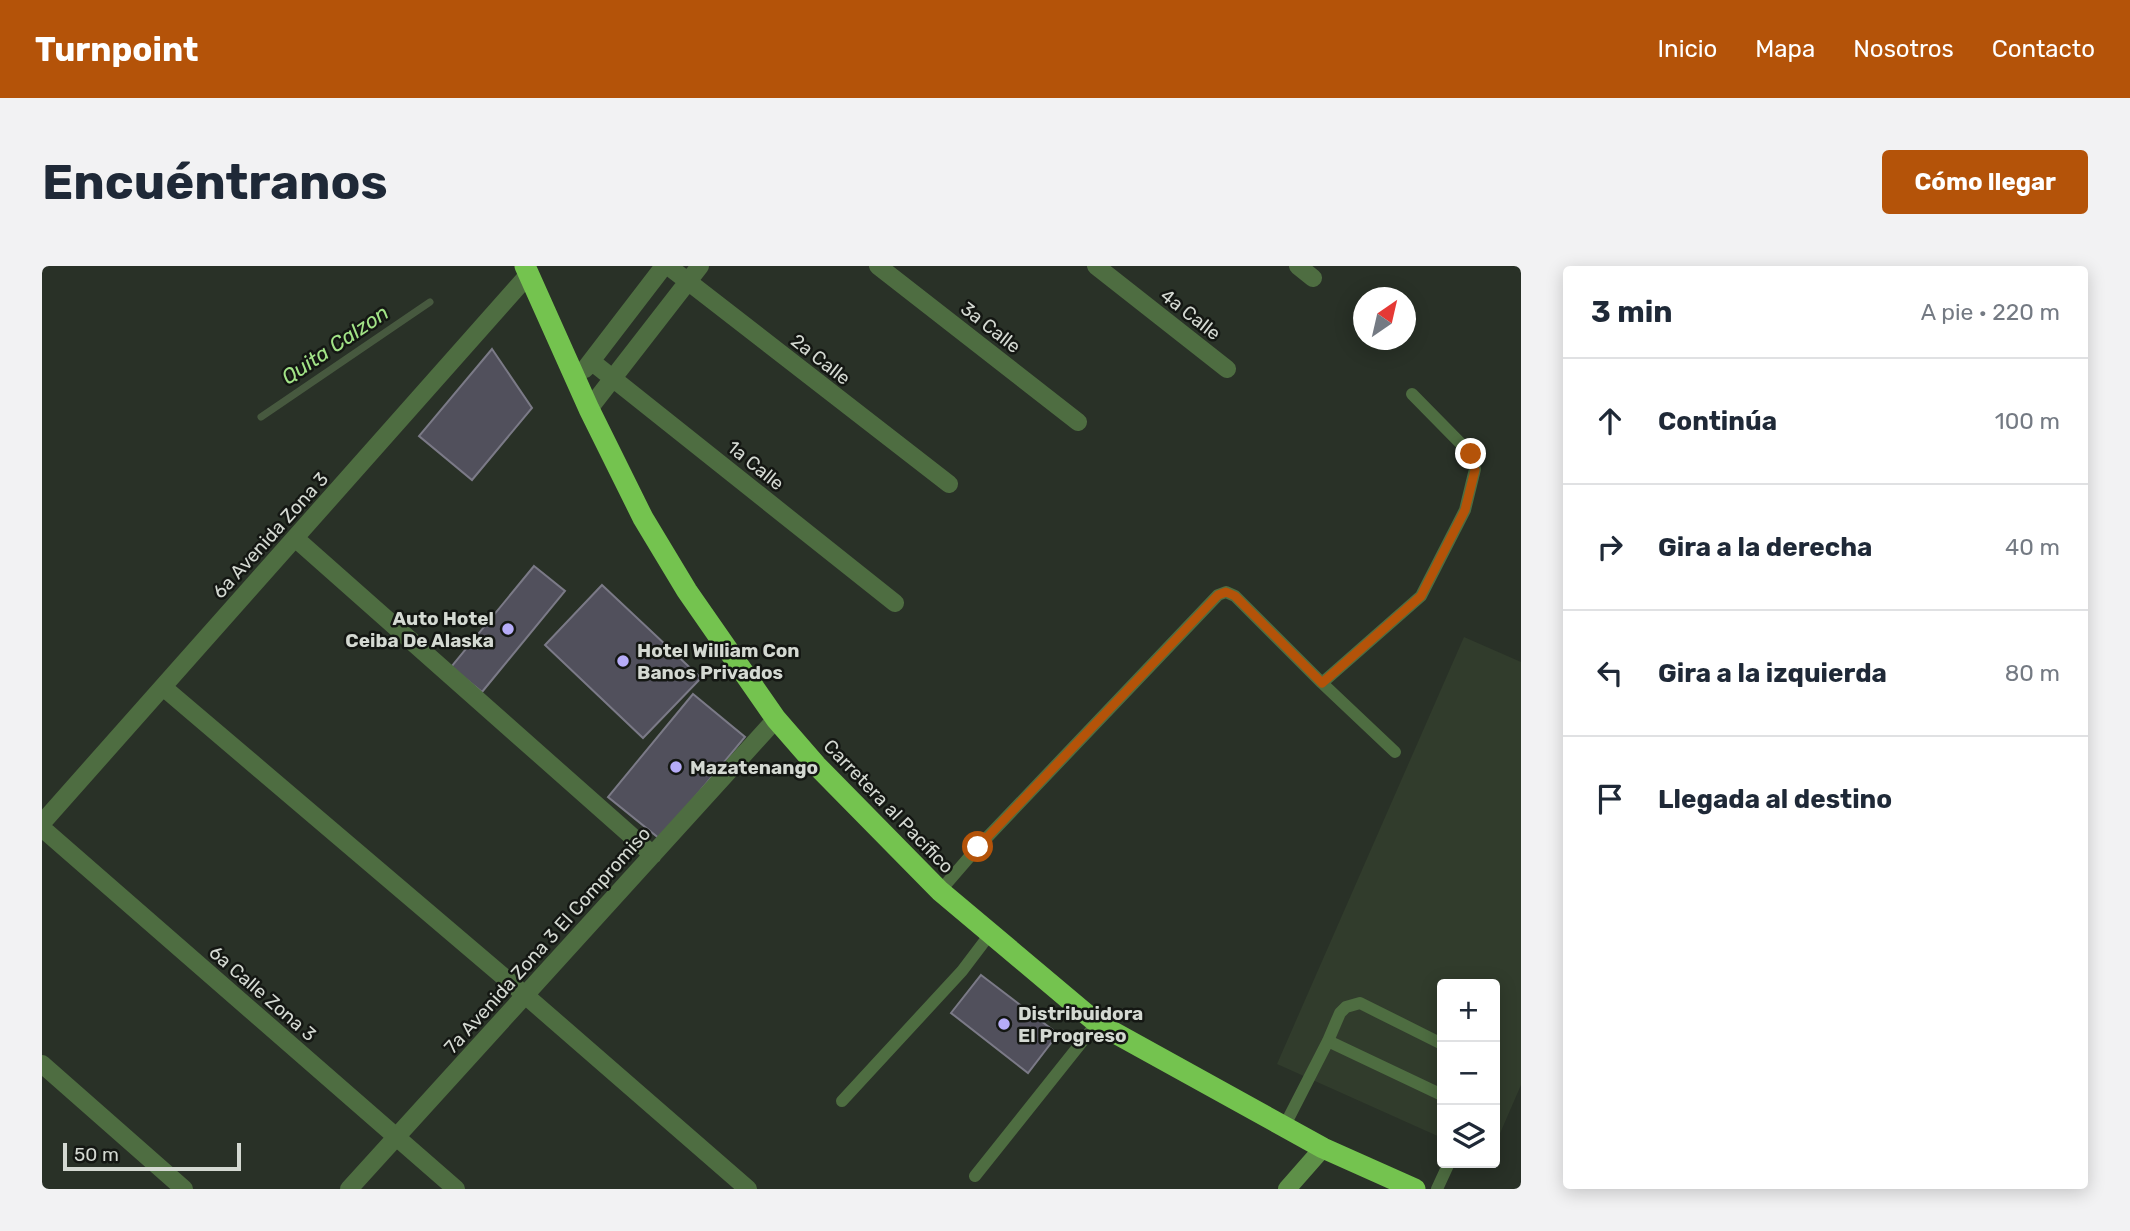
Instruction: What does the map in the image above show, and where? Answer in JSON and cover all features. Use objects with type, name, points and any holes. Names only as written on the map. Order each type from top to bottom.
[{"type":"highway","name":"Carretera al Pacífico","points":[[527,270],[589,409],[643,518],[687,591],[776,719],[816,765],[940,891],[1097,1023],[1323,1148],[1405,1187]]},
{"type":"street","name":"2a Calle","points":[[666,266],[949,484]]},
{"type":"street","points":[[576,379],[666,266]]},
{"type":"street","points":[[589,409],[700,266]]},
{"type":"street","name":"3a Calle","points":[[878,266],[1078,422]]},
{"type":"street","name":"4a Calle","points":[[1096,266],[1227,369]]},
{"type":"street","points":[[1298,266],[1313,278]]},
{"type":"street","name":"6a Avenida Zona 3","points":[[42,823],[295,538],[527,270]]},
{"type":"street","name":"1a Calle","points":[[591,361],[894,603]]},
{"type":"street","points":[[295,538],[653,855]]},
{"type":"street","points":[[163,687],[748,1189]]},
{"type":"street","name":"7a Avenida Zona 3 El Compromiso","points":[[349,1189],[776,719]]},
{"type":"street","name":"6a Calle Zona 3","points":[[42,828],[456,1189]]},
{"type":"street","points":[[42,1065],[184,1189]]},
{"type":"street","points":[[1287,1189],[1323,1148]]},
{"type":"lane","points":[[1322,683],[1421,596],[1465,510],[1475,470],[1471,454],[1412,394]]},
{"type":"lane","points":[[940,891],[978,847],[1218,595],[1226,592],[1235,596],[1395,752]]},
{"type":"lane","points":[[842,1101],[962,971],[989,934]]},
{"type":"lane","points":[[1284,1127],[1340,1013],[1346,1007],[1360,1003],[1438,1042]]},
{"type":"lane","points":[[975,1176],[1097,1023]]},
{"type":"lane","points":[[1328,1041],[1437,1093]]},
{"type":"lane","points":[[1437,1189],[1447,1168]]},
{"type":"shaded area","points":[[1464,637],[1521,662],[1521,1085],[1500,1133],[1500,979],[1437,979],[1437,1136],[1277,1064]]},
{"type":"building","points":[[492,349],[532,408],[472,480],[419,436]]},
{"type":"building","name":"Auto Hotel Ceiba De Alaska","points":[[534,566],[565,591],[482,692],[451,667]]},
{"type":"building","name":"Hotel William Con Banos Privados","points":[[602,585],[701,678],[643,738],[545,645]]},
{"type":"building","name":"Mazatenango","points":[[693,694],[745,737],[660,839],[608,797]]},
{"type":"building","name":"Distribuidora El Progreso","points":[[981,975],[1058,1034],[1028,1073],[951,1013]]},
{"type":"waterway","name":"Quita Calzon","points":[[261,417],[430,302]]},
{"type":"place","name":"Auto Hotel Ceiba De Alaska","points":[[508,629]]},
{"type":"place","name":"Hotel William Con Banos Privados","points":[[623,661]]},
{"type":"place","name":"Mazatenango","points":[[676,767]]},
{"type":"place","name":"Distribuidora El Progreso","points":[[1004,1024]]},
{"type":"route","points":[[978,847],[1218,595],[1226,592],[1235,596],[1322,683],[1421,596],[1465,510],[1475,470],[1471,454]]}]
